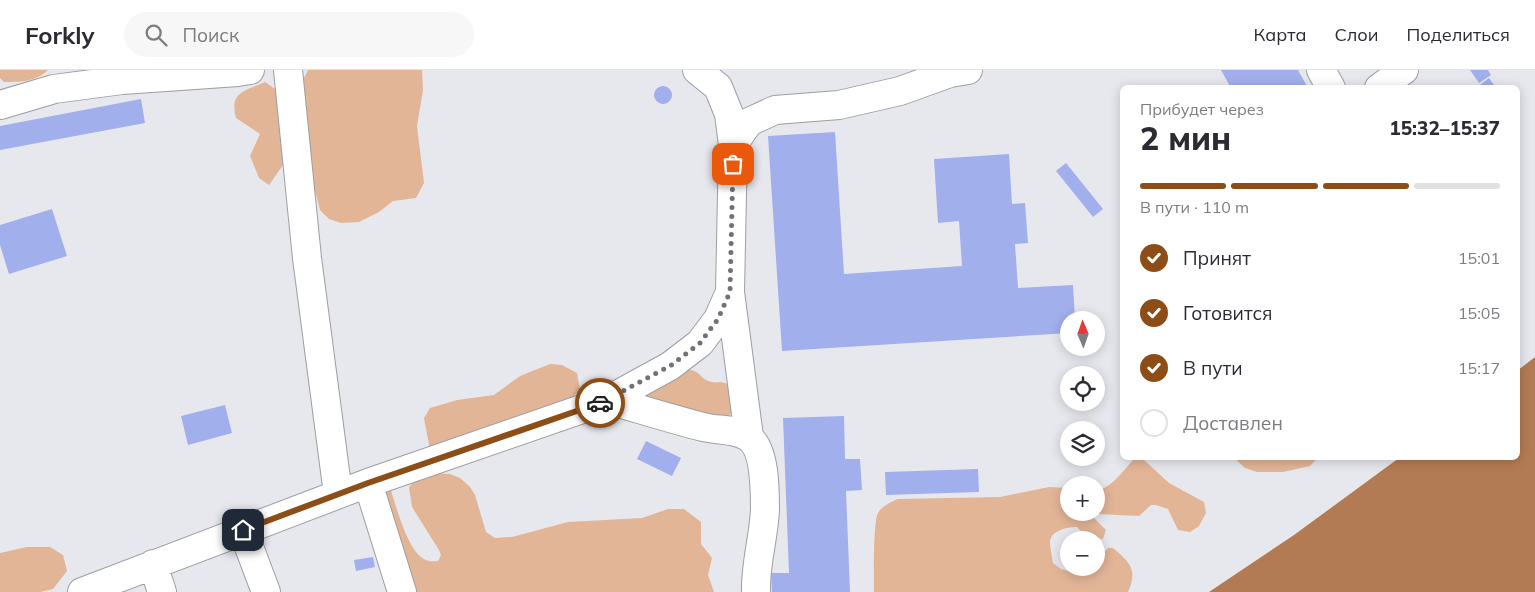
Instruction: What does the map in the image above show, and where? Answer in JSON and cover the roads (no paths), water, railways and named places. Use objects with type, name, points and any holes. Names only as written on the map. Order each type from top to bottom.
[{"type":"street","points":[[0,105],[54,89],[122,80],[250,70]]},
{"type":"street","points":[[288,70],[307,258],[338,494]]},
{"type":"street","points":[[697,70],[718,88],[746,103],[774,110],[838,105],[900,92],[950,73],[968,70]]},
{"type":"street","points":[[1321,70],[1329,85]]},
{"type":"street","points":[[1383,85],[1404,70]]},
{"type":"street","points":[[718,88],[729,114],[733,146],[730,292],[748,437]]},
{"type":"street","points":[[733,146],[749,122],[774,110]]},
{"type":"street","points":[[82,592],[368,483],[608,400],[670,366],[700,343],[718,319],[730,292]]},
{"type":"street","points":[[608,400],[706,428],[732,430],[748,437],[759,451],[765,510],[756,574],[756,592]]},
{"type":"street","points":[[368,483],[402,592]]},
{"type":"street","points":[[243,530],[266,592]]},
{"type":"street","points":[[153,564],[162,592]]}]
